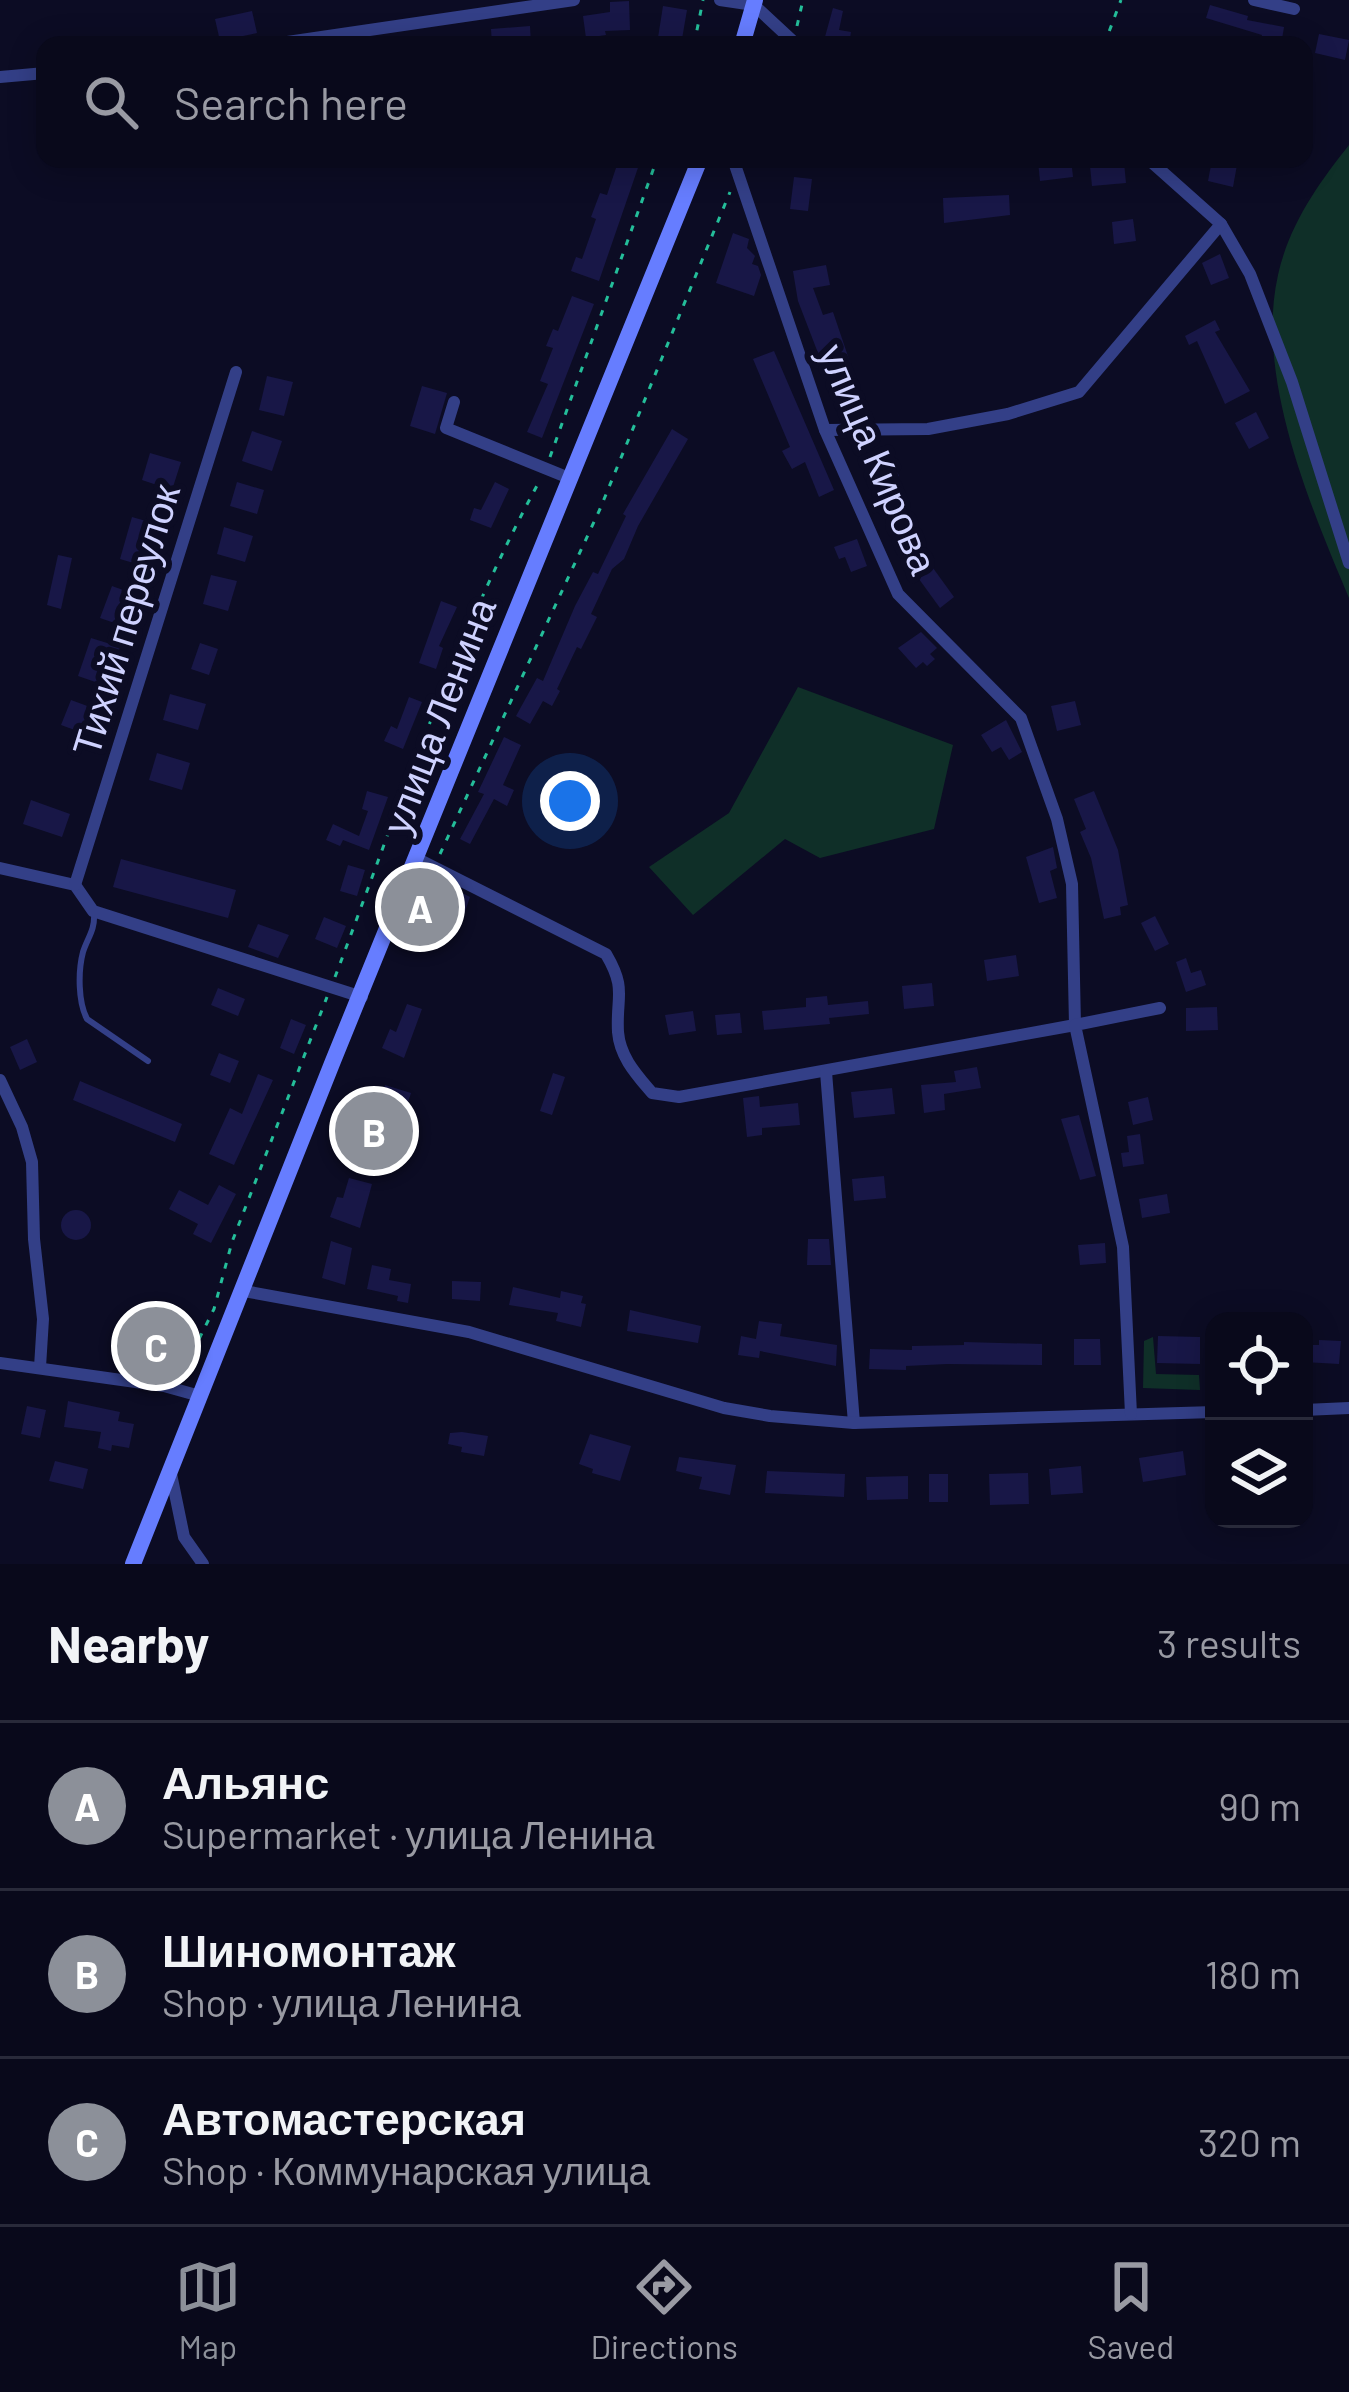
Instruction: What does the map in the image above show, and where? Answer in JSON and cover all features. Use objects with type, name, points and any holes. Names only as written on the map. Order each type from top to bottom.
[{"type":"main road","points":[[745,36],[754,2]]},
{"type":"main road","name":"улица Ленина","points":[[133,1564],[333,1060],[426,862],[569,478],[696,168]]},
{"type":"street","points":[[328,36],[574,0]]},
{"type":"street","points":[[720,0],[754,2],[788,36]]},
{"type":"street","points":[[1254,0],[1294,9]]},
{"type":"street","points":[[0,77],[36,74]]},
{"type":"street","name":"улица Кирова","points":[[737,168],[825,430],[898,594],[1021,718],[1057,819],[1072,884],[1075,1025],[1123,1247],[1131,1414]]},
{"type":"street","points":[[1158,168],[1221,224],[1250,274],[1292,382],[1349,562]]},
{"type":"street","points":[[825,430],[928,429],[1008,414],[1078,392],[1221,224]]},
{"type":"street","name":"Тихий переулок","points":[[74,885],[236,372]]},
{"type":"street","points":[[454,402],[446,428],[569,478]]},
{"type":"street","points":[[426,862],[606,954],[621,979],[618,1036],[628,1066],[652,1093],[680,1096],[826,1072],[1160,1007]]},
{"type":"street","points":[[0,868],[74,885],[93,911],[362,997]]},
{"type":"street","points":[[826,1072],[854,1423]]},
{"type":"street","points":[[0,1080],[32,1162],[43,1319],[40,1367]]},
{"type":"street","points":[[244,1292],[469,1332],[724,1408],[854,1423],[1205,1412]]},
{"type":"street","points":[[0,1363],[200,1396]]},
{"type":"street","points":[[1313,1409],[1349,1408]]},
{"type":"street","points":[[171,1474],[184,1537],[203,1564]]},
{"type":"lane","points":[[93,911],[94,926],[80,971],[82,1011],[148,1061]]},
{"type":"path","points":[[696,36],[704,0]]},
{"type":"path","points":[[796,36],[803,0]]},
{"type":"path","points":[[1107,36],[1121,0]]},
{"type":"path","points":[[174,1389],[214,1309],[232,1243],[461,649],[508,538],[546,469],[654,168]]},
{"type":"path","points":[[426,862],[600,509],[735,168]]},
{"type":"green space","points":[[1349,145],[1349,598],[1290,440],[1274,355],[1273,314],[1289,239],[1316,190]]},
{"type":"green space","points":[[798,687],[953,745],[934,829],[820,858],[785,839],[693,915],[649,867],[729,813]]},
{"type":"green space","points":[[1153,1337],[1156,1374],[1199,1375],[1200,1390],[1143,1388],[1144,1341]]},
{"type":"building","points":[[629,1],[630,30],[586,36],[583,16],[610,12],[610,2]]},
{"type":"building","points":[[1210,5],[1248,16],[1247,20],[1284,27],[1282,36],[1262,36],[1206,18]]},
{"type":"building","points":[[663,6],[687,10],[683,36],[658,36]]},
{"type":"building","points":[[833,8],[843,11],[839,30],[851,32],[850,36],[825,36]]},
{"type":"building","points":[[252,11],[257,33],[219,36],[215,19]]},
{"type":"building","points":[[530,26],[531,36],[491,36],[491,29]]},
{"type":"building","points":[[1319,34],[1349,40],[1345,60],[1315,53]]},
{"type":"building","points":[[616,168],[638,168],[599,281],[571,271],[576,257],[582,259],[600,193],[607,195]]},
{"type":"building","points":[[1039,168],[1072,168],[1073,177],[1040,181]]},
{"type":"building","points":[[1090,168],[1125,168],[1126,183],[1092,186]]},
{"type":"building","points":[[1210,168],[1236,168],[1233,187],[1208,181]]},
{"type":"building","points":[[794,177],[812,179],[808,211],[790,209]]},
{"type":"building","points":[[1009,195],[1010,215],[944,223],[943,198]]},
{"type":"building","points":[[1133,219],[1136,241],[1114,244],[1112,222]]},
{"type":"building","points":[[733,233],[749,239],[747,248],[755,256],[752,264],[761,275],[754,296],[716,283]]},
{"type":"building","points":[[1220,254],[1229,278],[1211,285],[1202,263]]},
{"type":"building","points":[[826,265],[830,285],[813,288],[823,315],[833,312],[853,371],[828,379],[798,301],[793,271]]},
{"type":"building","points":[[572,296],[594,304],[542,438],[527,432],[548,384],[540,381],[553,348],[546,346],[553,329],[558,331]]},
{"type":"building","points":[[1215,320],[1220,330],[1215,332],[1250,391],[1225,404],[1197,341],[1189,345],[1185,336]]},
{"type":"building","points":[[774,351],[834,490],[819,497],[805,462],[792,469],[782,451],[790,447],[753,359]]},
{"type":"building","points":[[267,376],[293,382],[284,416],[259,410]]},
{"type":"building","points":[[422,386],[447,393],[435,434],[410,426]]},
{"type":"building","points":[[1256,412],[1269,438],[1249,449],[1235,423]]},
{"type":"building","points":[[672,429],[688,439],[624,559],[612,569],[591,614],[597,617],[581,649],[577,647],[552,706],[543,701],[530,724],[516,716],[537,678],[543,681],[575,606],[593,572],[598,574],[623,514]]},
{"type":"building","points":[[252,431],[282,441],[272,471],[242,461]]},
{"type":"building","points":[[150,453],[181,462],[172,490],[142,480]]},
{"type":"building","points":[[891,458],[899,476],[892,479],[895,486],[876,494],[866,468]]},
{"type":"building","points":[[237,482],[264,490],[257,514],[230,506]]},
{"type":"building","points":[[495,482],[509,489],[491,528],[470,520],[474,508],[481,510]]},
{"type":"building","points":[[132,517],[160,525],[147,567],[120,559]]},
{"type":"building","points":[[224,527],[253,536],[245,562],[217,554]]},
{"type":"building","points":[[857,539],[867,566],[851,572],[834,547]]},
{"type":"building","points":[[58,555],[72,558],[61,609],[47,605]]},
{"type":"building","points":[[933,568],[954,597],[940,608],[919,579]]},
{"type":"building","points":[[211,575],[237,581],[228,611],[203,604]]},
{"type":"building","points":[[112,586],[137,595],[126,627],[100,618]]},
{"type":"building","points":[[441,601],[457,607],[439,646],[443,648],[436,669],[419,663]]},
{"type":"building","points":[[921,632],[937,648],[930,654],[935,659],[916,668],[898,648]]},
{"type":"building","points":[[91,638],[120,647],[107,686],[78,676]]},
{"type":"building","points":[[200,643],[218,649],[209,675],[191,669]]},
{"type":"building","points":[[170,694],[206,704],[198,730],[163,720]]},
{"type":"building","points":[[409,697],[422,702],[403,749],[384,741],[391,726],[397,729]]},
{"type":"building","points":[[71,700],[101,711],[91,736],[61,725]]},
{"type":"building","points":[[1075,701],[1081,725],[1057,731],[1051,706]]},
{"type":"building","points":[[1006,720],[1022,752],[1009,760],[1001,747],[992,752],[981,735]]},
{"type":"building","points":[[504,737],[521,745],[503,785],[514,790],[507,806],[494,799],[470,844],[460,839],[484,794],[478,792]]},
{"type":"building","points":[[157,753],[190,763],[182,790],[149,780]]},
{"type":"building","points":[[367,791],[388,797],[369,850],[343,840],[340,846],[326,840],[333,824],[359,836],[368,811],[362,809]]},
{"type":"building","points":[[1094,791],[1118,850],[1128,905],[1120,907],[1121,915],[1104,919],[1091,858],[1080,832],[1086,829],[1074,799]]},
{"type":"building","points":[[31,800],[70,814],[62,837],[23,824]]},
{"type":"building","points":[[1053,847],[1057,868],[1050,871],[1057,898],[1039,903],[1026,857]]},
{"type":"building","points":[[121,859],[236,890],[228,918],[113,887]]},
{"type":"building","points":[[348,865],[365,870],[357,896],[340,891]]},
{"type":"building","points":[[420,886],[448,895],[451,887],[470,897],[462,920],[426,907],[419,927],[408,924]]},
{"type":"building","points":[[1155,916],[1169,944],[1155,951],[1141,923]]},
{"type":"building","points":[[324,917],[346,926],[337,948],[315,939]]},
{"type":"building","points":[[258,924],[289,935],[278,958],[248,947]]},
{"type":"building","points":[[1016,955],[1019,976],[987,981],[984,960]]},
{"type":"building","points":[[1186,958],[1191,973],[1201,970],[1206,985],[1186,992],[1176,962]]},
{"type":"building","points":[[932,983],[934,1006],[904,1009],[902,986]]},
{"type":"building","points":[[218,988],[245,999],[238,1016],[211,1005]]},
{"type":"building","points":[[827,996],[828,1005],[868,1001],[869,1014],[829,1018],[830,1024],[764,1030],[762,1011],[806,1007],[806,998]]},
{"type":"building","points":[[407,1004],[422,1009],[404,1058],[382,1048],[390,1029],[396,1032]]},
{"type":"building","points":[[1217,1007],[1218,1030],[1186,1031],[1186,1008]]},
{"type":"building","points":[[693,1011],[696,1031],[669,1035],[665,1015]]},
{"type":"building","points":[[740,1013],[742,1033],[717,1035],[715,1015]]},
{"type":"building","points":[[291,1019],[306,1025],[294,1054],[280,1048]]},
{"type":"building","points":[[27,1039],[37,1062],[20,1070],[10,1047]]},
{"type":"building","points":[[219,1053],[239,1061],[230,1083],[210,1075]]},
{"type":"building","points":[[977,1067],[981,1088],[944,1094],[945,1110],[924,1113],[921,1085],[956,1082],[954,1071]]},
{"type":"building","points":[[553,1073],[565,1077],[552,1115],[540,1111]]},
{"type":"building","points":[[258,1074],[273,1080],[234,1165],[209,1154],[230,1108],[242,1114]]},
{"type":"building","points":[[80,1081],[182,1124],[175,1142],[73,1100]]},
{"type":"building","points":[[385,1085],[411,1093],[402,1121],[377,1113]]},
{"type":"building","points":[[892,1088],[895,1114],[854,1118],[851,1092]]},
{"type":"building","points":[[759,1096],[760,1107],[798,1103],[800,1125],[762,1128],[762,1135],[747,1137],[743,1098]]},
{"type":"building","points":[[1148,1097],[1153,1120],[1133,1125],[1128,1102]]},
{"type":"building","points":[[1079,1115],[1096,1176],[1080,1180],[1061,1119]]},
{"type":"building","points":[[1140,1134],[1144,1164],[1123,1167],[1121,1153],[1129,1152],[1127,1136]]},
{"type":"building","points":[[884,1176],[886,1198],[854,1201],[852,1179]]},
{"type":"building","points":[[349,1178],[372,1184],[360,1228],[330,1217]]},
{"type":"building","points":[[219,1185],[236,1194],[211,1243],[193,1234],[198,1224],[169,1209],[179,1190],[208,1205]]},
{"type":"building","points":[[1167,1194],[1170,1213],[1142,1218],[1139,1199]]},
{"type":"building","points":[[76,1210],[87,1214],[91,1225],[87,1236],[76,1240],[65,1236],[61,1225],[65,1214]]},
{"type":"building","points":[[808,1239],[829,1239],[831,1265],[807,1265]]},
{"type":"building","points":[[331,1241],[352,1248],[345,1285],[322,1278]]},
{"type":"building","points":[[1105,1243],[1106,1263],[1080,1265],[1078,1245]]},
{"type":"building","points":[[372,1265],[391,1269],[389,1280],[411,1284],[408,1303],[367,1289]]},
{"type":"building","points":[[452,1281],[481,1282],[480,1301],[452,1299]]},
{"type":"building","points":[[513,1287],[560,1298],[561,1291],[583,1296],[581,1327],[556,1321],[558,1313],[509,1305]]},
{"type":"building","points":[[630,1310],[701,1326],[698,1343],[627,1331]]},
{"type":"building","points":[[759,1321],[782,1324],[780,1336],[837,1345],[836,1366],[760,1351],[759,1358],[738,1355],[741,1336],[756,1339]]},
{"type":"building","points":[[137,1324],[171,1331],[166,1354],[132,1347]]},
{"type":"building","points":[[1158,1336],[1200,1337],[1200,1364],[1157,1363]]},
{"type":"building","points":[[1074,1339],[1100,1339],[1101,1365],[1074,1365]]},
{"type":"building","points":[[1319,1340],[1341,1341],[1339,1364],[1313,1363],[1313,1345],[1319,1345]]},
{"type":"building","points":[[1042,1344],[1042,1365],[869,1369],[870,1349],[912,1350],[912,1346]]},
{"type":"building","points":[[68,1401],[120,1412],[118,1421],[134,1424],[129,1448],[98,1448],[101,1432],[64,1427]]},
{"type":"building","points":[[27,1406],[46,1410],[40,1438],[21,1434]]},
{"type":"building","points":[[450,1433],[488,1436],[484,1456],[448,1444]]},
{"type":"building","points":[[590,1434],[631,1446],[620,1481],[579,1464]]},
{"type":"building","points":[[1183,1451],[1186,1475],[1143,1482],[1139,1458]]},
{"type":"building","points":[[679,1457],[736,1465],[730,1495],[699,1489],[702,1477],[676,1471]]},
{"type":"building","points":[[55,1461],[88,1469],[83,1489],[49,1481]]},
{"type":"building","points":[[1081,1466],[1083,1493],[1051,1495],[1049,1469]]},
{"type":"building","points":[[767,1471],[845,1474],[844,1497],[765,1493]]},
{"type":"building","points":[[1028,1473],[1029,1504],[990,1505],[989,1474]]},
{"type":"building","points":[[929,1474],[948,1474],[948,1502],[929,1502]]},
{"type":"building","points":[[908,1476],[908,1499],[867,1500],[866,1477]]},
{"type":"place","name":"Альянс","points":[[420,907]]},
{"type":"place","name":"Шиномонтаж","points":[[374,1131]]},
{"type":"place","name":"Автомастерская","points":[[156,1346]]}]
